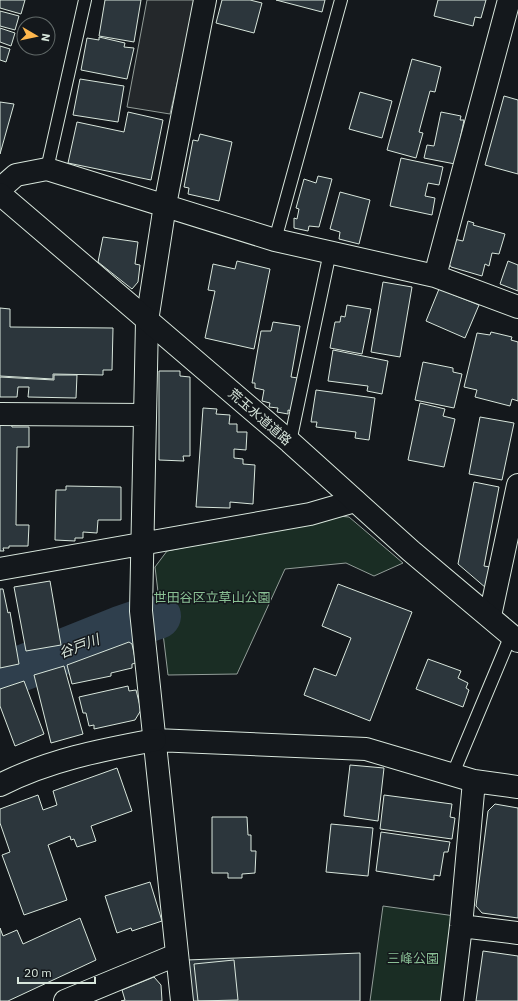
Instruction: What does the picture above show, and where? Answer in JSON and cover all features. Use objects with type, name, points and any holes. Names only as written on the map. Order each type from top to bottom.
[{"type":"street","points":[[182,1001],[142,620],[147,321],[165,205],[205,0]]},
{"type":"street","points":[[435,276],[509,0]]},
{"type":"street","points":[[0,189],[16,175],[48,169],[275,240],[435,276],[518,307]]},
{"type":"street","name":"荒玉水道道路","points":[[0,194],[290,442],[410,551],[515,638]]},
{"type":"street","points":[[0,414],[145,415]]},
{"type":"street","points":[[490,616],[518,485]]},
{"type":"street","points":[[0,569],[310,514],[355,501]]},
{"type":"street","points":[[0,785],[43,766],[91,751],[155,740],[366,750],[452,776],[474,781],[518,787]]},
{"type":"street","points":[[452,1001],[461,926],[474,781]]},
{"type":"street","points":[[461,926],[518,933]]},
{"type":"street","points":[[65,1001],[176,955]]},
{"type":"lane","points":[[48,169],[85,0]]},
{"type":"lane","points":[[275,240],[341,0]]},
{"type":"lane","points":[[290,442],[330,252]]},
{"type":"lane","points":[[452,776],[515,638]]},
{"type":"green space","name":"世田谷区立草山公園","points":[[338,516],[349,517],[403,563],[374,576],[346,563],[285,569],[237,674],[168,675],[155,567],[167,551]]},
{"type":"green space","name":"三峰公園","points":[[383,906],[455,916],[445,1001],[370,1001]]},
{"type":"shaded area","points":[[147,0],[196,0],[170,114],[127,107]]},
{"type":"building","points":[[0,0],[25,0],[21,14],[0,8]]},
{"type":"building","points":[[105,0],[141,0],[134,42],[99,36]]},
{"type":"building","points":[[222,0],[250,0],[262,3],[254,33],[216,23]]},
{"type":"building","points":[[276,0],[325,0],[322,12]]},
{"type":"building","points":[[438,0],[486,0],[481,18],[475,17],[473,26],[434,16]]},
{"type":"building","points":[[0,11],[19,16],[16,16],[15,30],[0,26]]},
{"type":"building","points":[[0,28],[15,33],[11,46],[0,42]]},
{"type":"building","points":[[99,37],[125,43],[124,47],[134,48],[127,79],[81,70],[87,38],[99,40]]},
{"type":"building","points":[[0,46],[10,49],[6,62],[0,60]]},
{"type":"building","points":[[412,59],[441,67],[435,92],[430,91],[419,132],[423,133],[416,158],[387,150]]},
{"type":"building","points":[[80,79],[124,86],[118,122],[73,115]]},
{"type":"building","points":[[360,92],[392,101],[382,138],[349,129]]},
{"type":"building","points":[[504,96],[518,100],[518,174],[485,165]]},
{"type":"building","points":[[0,102],[14,104],[0,154]]},
{"type":"building","points":[[128,112],[163,120],[151,180],[68,163],[77,122],[124,132]]},
{"type":"building","points":[[441,112],[461,116],[460,120],[464,120],[455,164],[424,158],[427,145],[434,146]]},
{"type":"building","points":[[200,134],[232,142],[219,201],[188,194],[189,188],[184,187],[193,140],[198,141]]},
{"type":"building","points":[[401,158],[443,167],[439,185],[428,183],[425,196],[435,198],[432,215],[390,206]]},
{"type":"building","points":[[318,176],[332,179],[319,227],[309,226],[308,231],[294,228],[294,218],[297,219],[299,209],[296,208],[304,179],[316,183]]},
{"type":"building","points":[[340,192],[370,200],[359,244],[339,239],[340,232],[330,229]]},
{"type":"building","points":[[468,221],[474,223],[473,225],[505,234],[499,254],[492,253],[489,266],[485,264],[482,276],[451,267],[448,262],[454,239],[463,241]]},
{"type":"building","points":[[103,237],[138,242],[135,264],[140,265],[138,282],[132,289],[98,262]]},
{"type":"building","points":[[237,261],[270,269],[254,349],[205,338],[215,291],[208,290],[213,264],[235,269]]},
{"type":"building","points":[[508,261],[518,265],[518,291],[500,284]]},
{"type":"building","points":[[383,282],[412,287],[400,357],[371,352]]},
{"type":"building","points":[[439,289],[479,305],[465,338],[426,321]]},
{"type":"building","points":[[347,305],[371,309],[362,354],[330,348],[335,322],[340,322],[341,316],[345,317]]},
{"type":"building","points":[[0,308],[10,309],[10,327],[113,328],[112,370],[103,370],[103,375],[53,374],[53,379],[0,376]]},
{"type":"building","points":[[273,322],[300,326],[291,377],[298,378],[292,411],[288,410],[288,414],[277,412],[278,408],[269,407],[270,403],[262,401],[264,390],[255,388],[255,383],[252,383],[261,331],[271,331]]},
{"type":"building","points":[[491,332],[512,337],[511,340],[518,342],[518,401],[512,399],[510,406],[475,397],[477,390],[464,387],[477,333],[490,335]]},
{"type":"building","points":[[333,350],[388,361],[382,394],[367,391],[368,386],[328,381]]},
{"type":"building","points":[[423,362],[453,368],[453,372],[462,374],[454,408],[415,400]]},
{"type":"building","points":[[159,371],[180,371],[180,376],[190,377],[190,456],[183,456],[184,461],[159,460]]},
{"type":"building","points":[[54,375],[77,375],[76,398],[28,397],[29,387],[18,387],[17,397],[0,397],[0,377],[54,380]]},
{"type":"building","points":[[316,390],[375,398],[369,440],[355,438],[356,432],[316,427],[317,422],[311,422]]},
{"type":"building","points":[[420,403],[445,409],[443,416],[455,419],[444,467],[408,460]]},
{"type":"building","points":[[203,408],[217,409],[216,414],[230,415],[229,424],[237,424],[237,432],[247,432],[246,450],[234,449],[234,458],[243,459],[243,464],[255,465],[253,504],[230,502],[230,508],[196,507]]},
{"type":"building","points":[[480,417],[514,423],[502,480],[469,474]]},
{"type":"building","points":[[0,423],[11,423],[12,427],[29,427],[29,447],[17,447],[16,525],[29,525],[28,546],[9,546],[9,548],[3,548],[4,551],[0,551]]},
{"type":"building","points":[[474,482],[499,487],[484,566],[490,567],[486,588],[458,564]]},
{"type":"building","points":[[66,486],[121,487],[121,520],[98,520],[97,533],[83,532],[83,538],[75,538],[75,541],[55,540],[56,490],[66,490]]},
{"type":"building","points":[[50,581],[61,645],[26,651],[14,587]]},
{"type":"building","points":[[338,584],[412,612],[370,721],[304,695],[314,668],[336,676],[351,638],[322,626]]},
{"type":"building","points":[[0,589],[3,589],[8,613],[10,612],[19,664],[0,668]]},
{"type":"building","points":[[129,642],[132,644],[136,663],[132,664],[132,668],[111,673],[111,676],[72,684],[67,665]]},
{"type":"building","points":[[428,659],[461,671],[458,678],[468,683],[466,688],[469,690],[463,707],[416,689]]},
{"type":"building","points":[[64,666],[83,734],[51,743],[34,675]]},
{"type":"building","points":[[24,681],[44,734],[15,746],[0,706],[0,689]]},
{"type":"building","points":[[128,686],[129,691],[136,690],[141,710],[135,720],[94,729],[94,725],[89,726],[86,713],[83,713],[79,697]]},
{"type":"building","points":[[350,765],[384,768],[378,821],[344,816]]},
{"type":"building","points":[[117,768],[132,811],[91,826],[96,841],[77,847],[74,839],[71,840],[70,836],[48,845],[67,900],[24,915],[2,855],[10,852],[0,823],[0,809],[38,795],[43,810],[57,805],[53,791]]},
{"type":"building","points":[[384,795],[452,804],[450,817],[455,818],[452,839],[380,829]]},
{"type":"building","points":[[495,804],[518,808],[518,918],[482,913],[476,906],[488,811]]},
{"type":"building","points":[[212,817],[247,817],[248,835],[251,835],[251,851],[256,851],[255,873],[242,874],[242,878],[228,878],[228,873],[212,873]]},
{"type":"building","points":[[331,824],[373,828],[368,876],[326,872]]},
{"type":"building","points":[[381,832],[450,842],[448,852],[444,852],[440,876],[434,875],[434,880],[376,871]]},
{"type":"building","points":[[150,882],[162,921],[132,931],[131,928],[117,933],[105,896]]},
{"type":"building","points":[[80,918],[96,960],[8,1001],[0,1001],[0,928],[3,936],[17,930],[23,944]]},
{"type":"building","points":[[483,951],[518,956],[518,1001],[476,1001]]},
{"type":"building","points":[[360,953],[360,1001],[191,1001],[187,960]]},
{"type":"building","points":[[234,960],[238,1000],[198,1001],[194,964]]},
{"type":"building","points":[[154,977],[161,985],[162,1001],[121,1001],[125,1000],[122,990]]},
{"type":"waterway","name":"谷戸川","points":[[0,677],[120,629],[158,616]]}]
